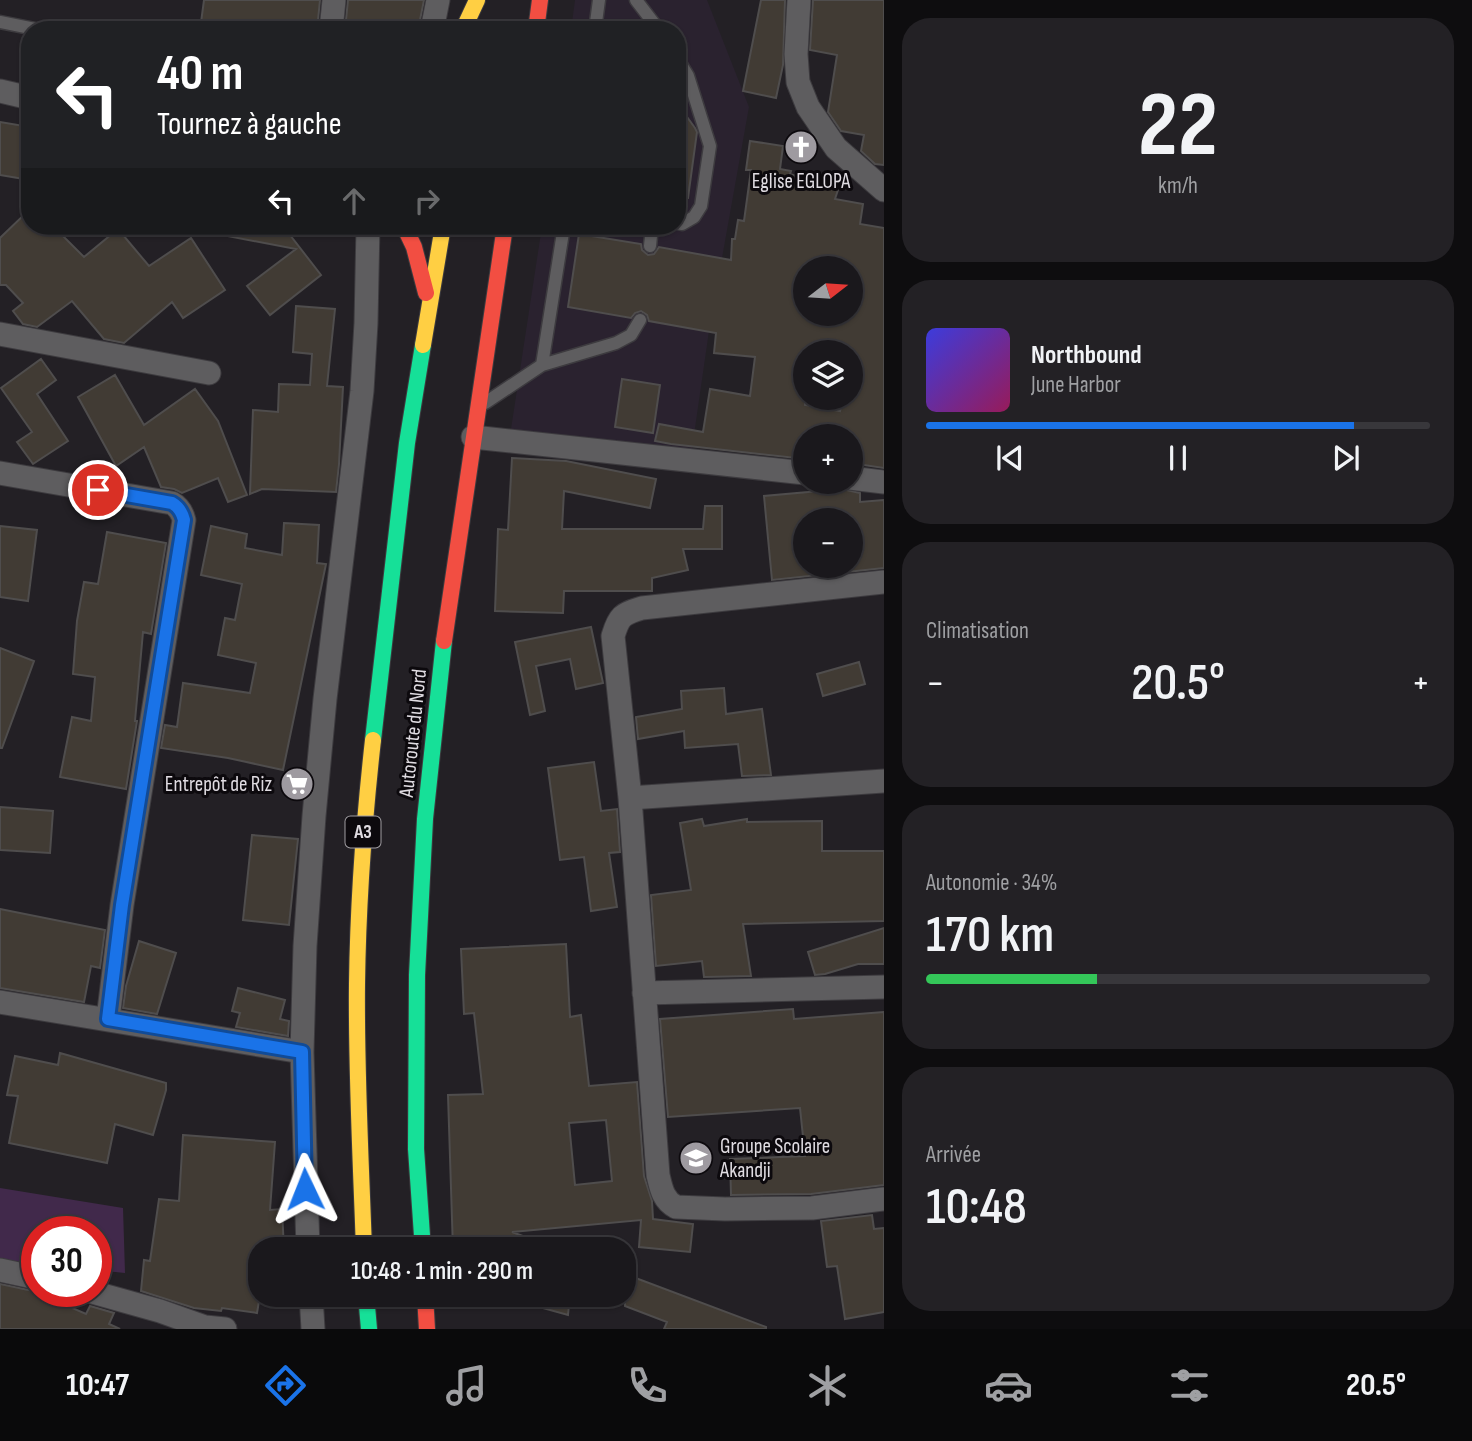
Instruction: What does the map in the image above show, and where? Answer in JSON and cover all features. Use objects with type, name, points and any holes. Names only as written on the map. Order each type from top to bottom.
[{"type":"highway","points":[[468,21],[478,0]]},
{"type":"highway","points":[[475,21],[478,0]]},
{"type":"highway","points":[[537,21],[540,0]]},
{"type":"highway","points":[[408,235],[414,247],[429,310]]},
{"type":"highway","name":"Autoroute du Nord","points":[[364,1237],[357,984],[364,819],[407,443],[442,235]]},
{"type":"highway","name":"Autoroute du Nord","points":[[422,1237],[416,1149],[417,989],[425,819],[446,620],[504,235]]},
{"type":"highway","points":[[367,1307],[369,1329]]},
{"type":"highway","points":[[426,1307],[427,1329]]},
{"type":"street","points":[[332,21],[334,0]]},
{"type":"street","points":[[434,21],[438,0]]},
{"type":"street","points":[[799,0],[796,54],[798,82],[808,107],[836,148],[884,190]]},
{"type":"street","points":[[0,91],[21,96]]},
{"type":"street","points":[[308,1237],[302,1052],[305,946],[314,816],[335,608],[362,391],[368,235]]},
{"type":"street","points":[[0,334],[209,373]]},
{"type":"street","points":[[472,437],[793,472]]},
{"type":"street","points":[[0,473],[172,503],[182,512],[184,520],[122,905],[108,1019]]},
{"type":"street","points":[[863,480],[884,482]]},
{"type":"street","points":[[884,582],[642,608],[626,613],[618,620],[613,636],[630,798],[658,1175],[664,1197],[677,1207],[713,1209],[812,1208],[884,1199]]},
{"type":"street","points":[[630,798],[884,780]]},
{"type":"street","points":[[645,993],[884,987]]},
{"type":"street","points":[[0,1002],[302,1052]]},
{"type":"street","points":[[0,1270],[21,1275]]},
{"type":"street","points":[[112,1298],[205,1327],[225,1329]]},
{"type":"street","points":[[312,1307],[313,1329]]},
{"type":"lane","points":[[596,21],[599,0]]},
{"type":"lane","points":[[636,0],[652,21]]},
{"type":"lane","points":[[0,22],[21,26]]},
{"type":"lane","points":[[686,73],[710,146],[701,206],[686,221]]},
{"type":"lane","points":[[542,365],[563,235]]},
{"type":"lane","points":[[650,246],[651,235]]},
{"type":"lane","points":[[477,409],[542,365],[616,343],[631,335],[640,320]]},
{"type":"shaded area","points":[[575,0],[707,0],[749,107],[709,331],[692,449],[687,453],[511,429],[541,235],[686,235],[686,21],[572,21]]},
{"type":"shaded area","points":[[0,1188],[123,1208],[125,1273],[112,1272],[112,1216],[21,1216],[21,1262],[0,1260]]},
{"type":"building","points":[[204,0],[320,0],[318,21],[201,21]]},
{"type":"building","points":[[348,0],[424,0],[420,21],[346,21]]},
{"type":"building","points":[[761,0],[785,0],[783,65],[776,98],[743,91]]},
{"type":"building","points":[[813,0],[884,0],[884,165],[875,164],[861,151],[864,135],[841,131],[828,112],[837,55],[810,50]]},
{"type":"building","points":[[686,116],[697,132],[686,198]]},
{"type":"building","points":[[0,122],[21,126],[21,178],[0,175]]},
{"type":"building","points":[[750,141],[783,146],[780,169],[838,190],[835,199],[863,204],[860,224],[884,228],[884,468],[863,465],[863,424],[793,424],[793,458],[655,441],[659,424],[703,432],[710,389],[750,396],[755,357],[714,353],[716,333],[649,321],[647,315],[641,311],[631,318],[568,307],[579,235],[641,244],[642,250],[648,255],[654,254],[659,247],[731,260],[732,239],[735,239],[738,220],[744,221],[751,170],[746,170]]},
{"type":"building","points":[[21,218],[21,235],[62,235],[84,257],[111,235],[123,235],[149,266],[191,238],[225,290],[183,318],[172,302],[124,343],[104,339],[72,301],[37,327],[23,324],[13,311],[23,303],[6,285],[0,285],[0,238]]},
{"type":"building","points":[[222,235],[290,235],[321,275],[270,315],[247,286],[296,249]]},
{"type":"building","points":[[296,306],[335,309],[327,386],[343,387],[336,492],[262,489],[250,494],[253,410],[278,412],[279,384],[310,385],[312,354],[293,352]]},
{"type":"building","points":[[41,359],[56,380],[37,394],[68,441],[33,464],[17,442],[32,432],[1,388]]},
{"type":"building","points":[[115,375],[144,425],[195,389],[218,421],[247,495],[228,502],[218,478],[182,493],[161,487],[144,447],[116,466],[78,397]]},
{"type":"building","points":[[622,379],[660,385],[653,433],[615,427]]},
{"type":"building","points":[[512,458],[566,461],[656,479],[650,508],[564,491],[562,529],[703,529],[705,506],[722,506],[722,549],[683,549],[688,570],[652,578],[652,591],[564,591],[563,613],[495,611],[498,529],[508,530]]},
{"type":"building","points":[[860,494],[860,502],[884,500],[884,568],[863,570],[863,508],[793,508],[793,578],[772,580],[764,496]]},
{"type":"building","points":[[284,523],[319,525],[317,563],[326,564],[283,770],[161,748],[165,725],[177,727],[183,683],[250,693],[256,663],[218,655],[225,618],[235,620],[242,584],[201,575],[211,526],[247,534],[245,548],[282,555]]},
{"type":"building","points":[[0,526],[37,530],[28,601],[0,597]]},
{"type":"building","points":[[107,532],[166,543],[151,634],[143,632],[137,721],[126,789],[60,777],[72,717],[91,721],[95,677],[73,674],[77,621],[84,582],[98,584]]},
{"type":"building","points":[[591,627],[603,683],[576,689],[570,659],[536,666],[545,711],[530,715],[515,642]]},
{"type":"building","points":[[0,648],[34,661],[2,748],[0,748]]},
{"type":"building","points":[[859,662],[865,684],[823,696],[817,674]]},
{"type":"building","points":[[724,688],[726,714],[762,709],[771,775],[742,776],[738,744],[685,748],[684,731],[638,739],[636,717],[682,709],[681,691]]},
{"type":"building","points":[[594,762],[601,811],[617,809],[620,852],[609,853],[617,907],[591,911],[584,857],[560,860],[548,768]]},
{"type":"building","points":[[0,807],[53,811],[50,853],[0,850]]},
{"type":"building","points":[[702,819],[704,826],[747,819],[747,822],[822,821],[822,851],[884,851],[884,921],[743,924],[751,976],[704,977],[702,961],[656,966],[651,895],[691,890],[680,823]]},
{"type":"building","points":[[252,835],[298,839],[289,925],[243,920]]},
{"type":"building","points":[[0,909],[105,930],[100,968],[91,966],[84,1002],[0,988]]},
{"type":"building","points":[[884,928],[884,964],[858,964],[815,975],[808,952]]},
{"type":"building","points":[[139,941],[176,953],[157,1014],[123,1008],[126,986]]},
{"type":"building","points":[[566,944],[570,1017],[581,1015],[589,1086],[637,1082],[644,1176],[652,1201],[653,1219],[693,1224],[690,1252],[639,1247],[641,1220],[512,1232],[525,1237],[453,1237],[448,1095],[483,1094],[474,1013],[464,1014],[461,949]],"holes":[[[606,1120],[612,1181],[575,1185],[569,1123]]]},
{"type":"building","points":[[238,988],[285,1000],[280,1019],[289,1021],[288,1036],[236,1027],[240,1013],[232,1011]]},
{"type":"building","points":[[793,1009],[794,1019],[884,1012],[884,1185],[811,1194],[731,1195],[730,1159],[805,1156],[800,1108],[668,1117],[660,1019]]},
{"type":"building","points":[[60,1053],[166,1083],[153,1135],[115,1124],[107,1163],[9,1143],[18,1096],[7,1095],[15,1056],[58,1065]]},
{"type":"building","points":[[183,1135],[275,1142],[270,1210],[282,1209],[283,1237],[248,1237],[248,1307],[258,1307],[257,1313],[222,1308],[221,1311],[194,1308],[141,1291],[144,1260],[150,1261],[159,1199],[179,1201]]},
{"type":"building","points":[[872,1215],[874,1229],[884,1228],[884,1312],[845,1319],[837,1266],[827,1267],[821,1221]]},
{"type":"building","points":[[636,1278],[766,1329],[664,1329],[667,1322],[628,1307],[636,1307]]},
{"type":"building","points":[[0,1284],[21,1288],[21,1307],[70,1307],[86,1314],[90,1307],[93,1307],[114,1313],[109,1324],[120,1329],[0,1329]]},
{"type":"building","points":[[539,1307],[569,1307],[568,1315]]},
{"type":"traffic: fast","points":[[373,740],[407,443],[423,345]]},
{"type":"traffic: fast","points":[[422,1237],[416,1149],[417,975],[425,819],[444,641]]},
{"type":"traffic: fast","points":[[367,1307],[369,1329]]},
{"type":"traffic: slow","points":[[467,21],[477,0]]},
{"type":"traffic: slow","points":[[423,345],[441,235]]},
{"type":"traffic: slow","points":[[364,1237],[357,984],[362,862],[373,740]]},
{"type":"traffic: jam","points":[[537,21],[540,0]]},
{"type":"traffic: jam","points":[[408,235],[426,293]]},
{"type":"traffic: jam","points":[[444,641],[504,235]]},
{"type":"traffic: jam","points":[[426,1307],[427,1329]]},
{"type":"place","name":"Eglise EGLOPA","points":[[801,147]]},
{"type":"place","name":"Entrepôt de Riz","points":[[297,784]]},
{"type":"place","name":"Groupe Scolaire Akandji","points":[[696,1158]]},
{"type":"route","points":[[98,490],[172,503],[182,512],[184,520],[122,905],[108,1019],[302,1052],[305,1189]]}]
